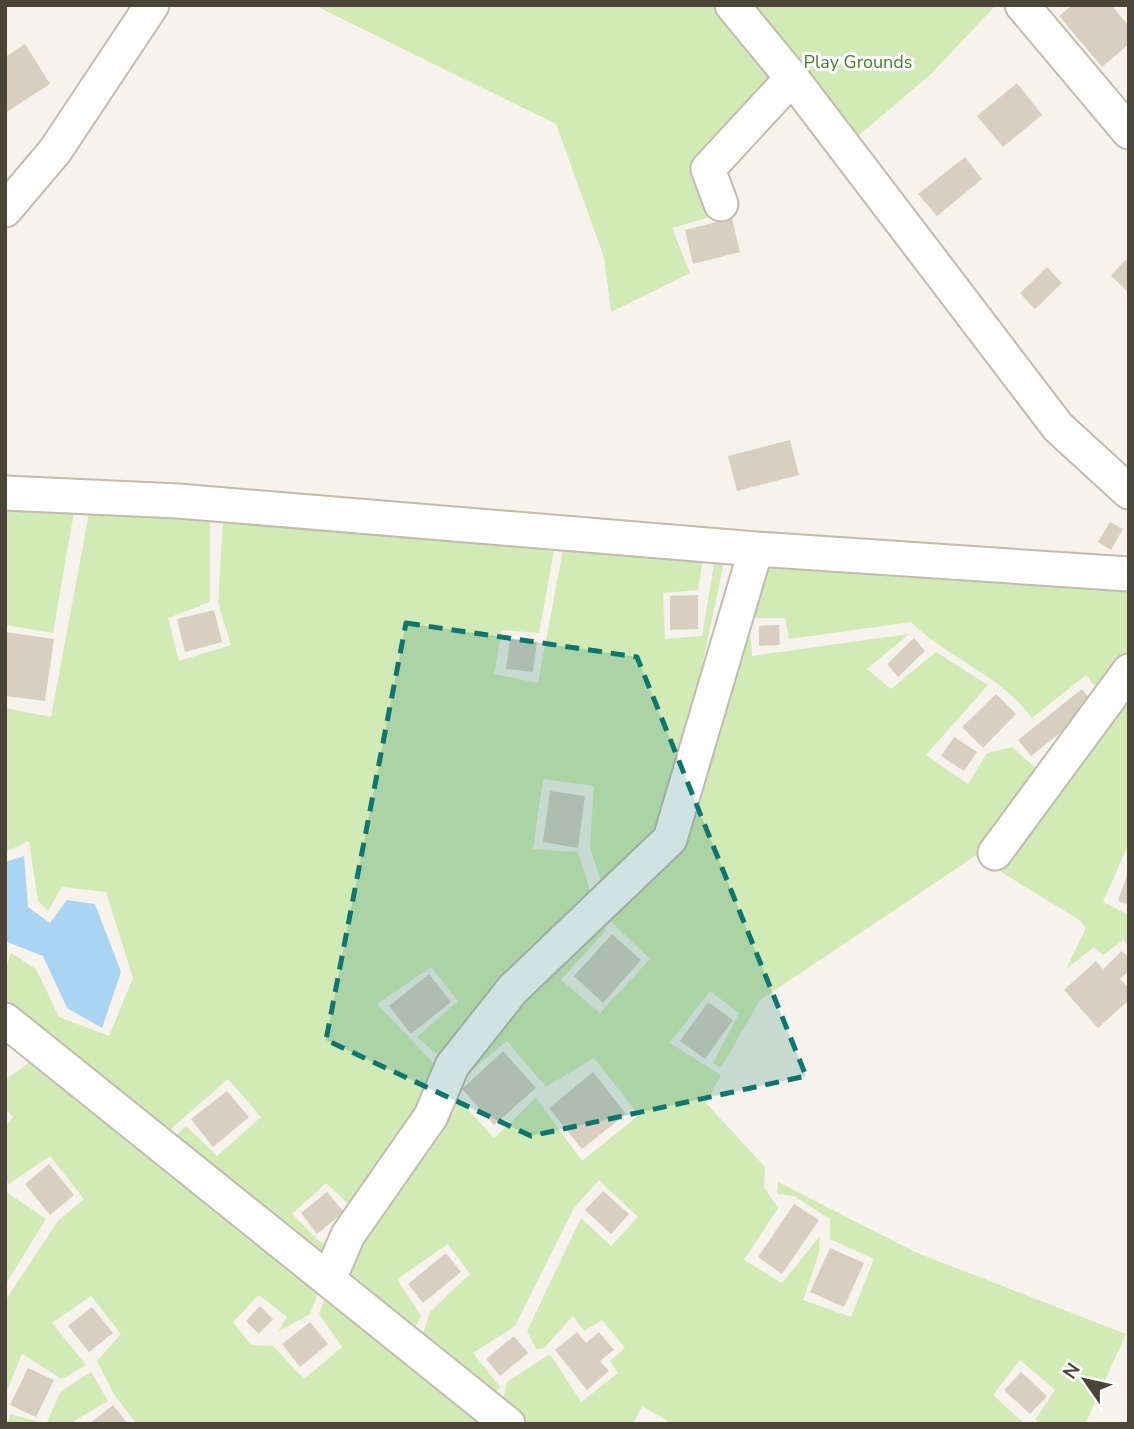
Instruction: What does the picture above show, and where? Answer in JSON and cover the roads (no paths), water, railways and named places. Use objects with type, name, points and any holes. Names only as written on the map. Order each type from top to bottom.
[{"type":"street","points":[[5,210],[55,150],[152,5]]},
{"type":"street","points":[[732,5],[792,78],[1058,427],[1129,492]]},
{"type":"street","points":[[1022,5],[1129,132]]},
{"type":"street","points":[[721,204],[708,169],[792,78]]},
{"type":"street","points":[[5,493],[178,501],[756,550],[1129,574]]},
{"type":"street","points":[[329,1279],[348,1235],[430,1116],[452,1066],[513,989],[670,839],[756,550]]},
{"type":"street","points":[[995,853],[1129,671]]},
{"type":"street","points":[[5,1020],[508,1424]]},
{"type":"water","points":[[24,856],[28,907],[50,923],[67,900],[95,904],[121,972],[102,1028],[67,1008],[43,956],[5,941],[5,862]]},
{"type":"park label","name":"Play Grounds","points":[[858,62]]}]
